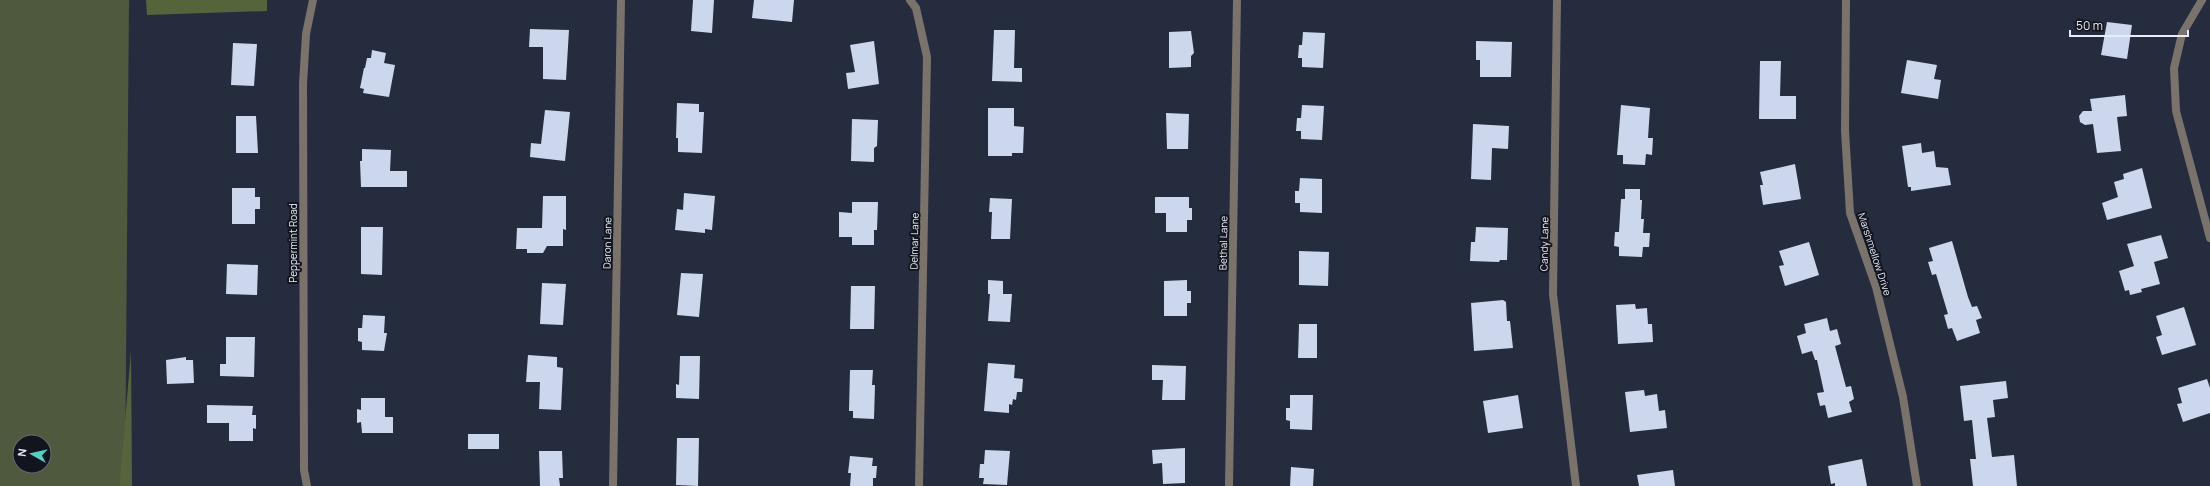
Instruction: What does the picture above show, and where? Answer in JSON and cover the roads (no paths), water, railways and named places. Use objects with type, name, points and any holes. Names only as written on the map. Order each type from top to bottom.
[{"type":"street","name":"Peppermint Road","points":[[307,486],[304,463],[303,84],[306,34],[312,0]]},
{"type":"street","name":"Daron Lane","points":[[613,486],[621,0]]},
{"type":"street","name":"Delmar Lane","points":[[910,0],[916,8],[927,57],[919,486]]},
{"type":"street","name":"Bethal Lane","points":[[1229,486],[1237,0]]},
{"type":"street","name":"Candy Lane","points":[[1557,0],[1554,294],[1576,486]]},
{"type":"street","name":"Marshmellow Drive","points":[[1846,0],[1845,131],[1850,213],[1876,287],[1903,397],[1917,486]]},
{"type":"street","points":[[2202,0],[2182,34],[2174,68],[2176,111],[2210,238]]}]
